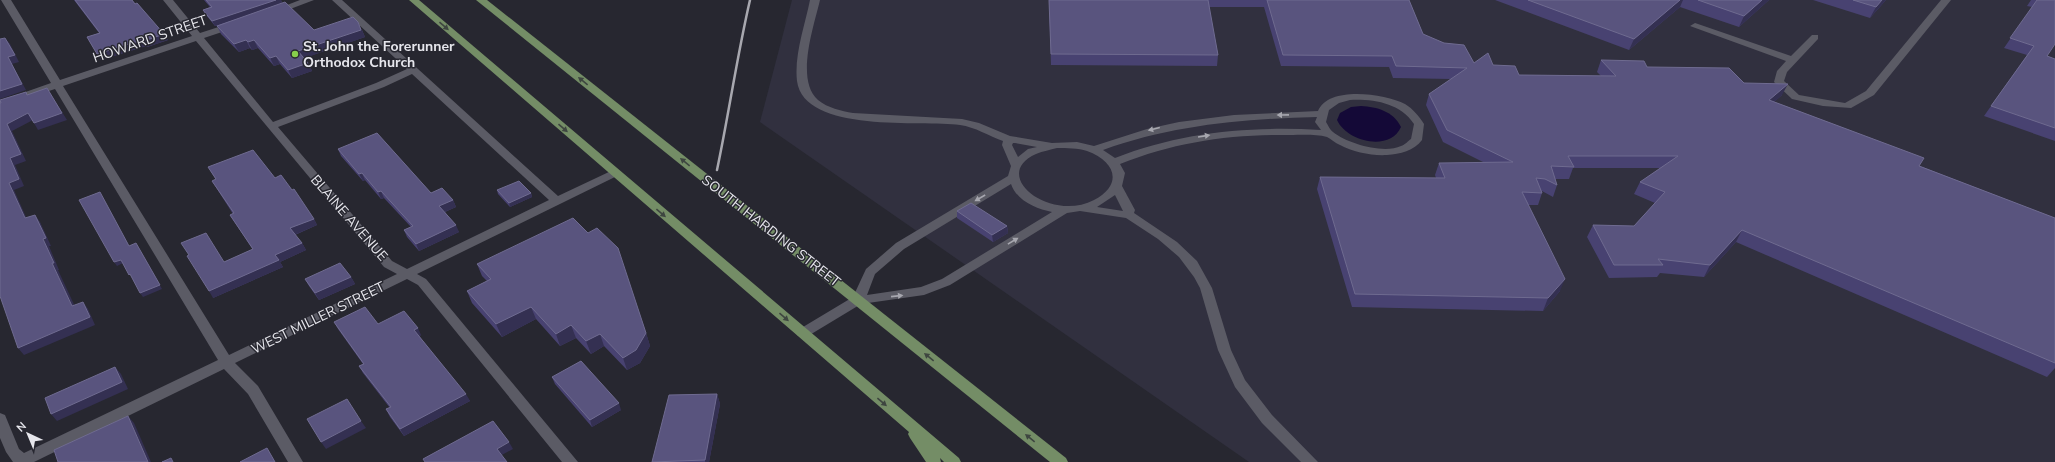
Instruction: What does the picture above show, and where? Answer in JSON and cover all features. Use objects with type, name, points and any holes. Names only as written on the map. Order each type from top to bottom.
[{"type":"main road","points":[[414,0],[954,462]]},
{"type":"main road","name":"SOUTH HARDING STREET","points":[[480,0],[1061,462]]},
{"type":"main road","points":[[906,421],[934,462]]},
{"type":"street","points":[[6,0],[56,85],[226,362],[253,390],[296,462]]},
{"type":"street","name":"BLAINE AVENUE","points":[[168,0],[271,126],[388,264],[406,275],[422,282],[571,462]]},
{"type":"street","points":[[268,14],[309,0]]},
{"type":"street","points":[[337,0],[557,202]]},
{"type":"street","points":[[815,0],[801,76],[804,89],[818,103],[833,111],[856,118],[961,122],[981,127],[1009,140],[1015,139],[1028,143],[1052,146],[1077,146],[1094,150],[1108,157],[1114,163],[1120,175],[1117,187],[1104,200],[1081,208]]},
{"type":"street","points":[[1815,37],[1782,71],[1779,82],[1796,97],[1823,104],[1847,106],[1870,93],[1946,0]]},
{"type":"street","name":"HOWARD STREET","points":[[0,104],[246,21]]},
{"type":"street","points":[[1695,26],[1792,60]]},
{"type":"street","points":[[271,126],[380,85],[413,70]]},
{"type":"street","points":[[1355,97],[1377,98],[1396,104],[1408,111],[1418,121],[1421,130],[1418,138],[1408,147],[1397,151],[1382,152],[1353,148],[1329,134],[1321,123],[1322,114],[1330,104],[1340,99],[1355,97]]},
{"type":"street","points":[[1094,150],[1145,131],[1188,122],[1246,116],[1322,114]]},
{"type":"street","points":[[1114,163],[1158,146],[1213,135],[1275,131],[1329,134]]},
{"type":"street","points":[[1009,140],[1007,145],[1015,172],[1018,190],[1027,198],[1040,205],[1065,209],[1081,208],[1121,215],[1128,214],[1166,239],[1179,250],[1199,276],[1206,288],[1225,352],[1244,390],[1278,431],[1311,462]]},
{"type":"street","points":[[858,300],[870,272],[900,246],[1015,172],[1022,158],[1030,153],[1052,146]]},
{"type":"street","name":"WEST MILLER STREET","points":[[23,462],[615,173]]},
{"type":"street","points":[[1117,187],[1129,210],[1128,214]]},
{"type":"street","points":[[803,333],[858,300],[904,295],[924,291],[946,282],[1065,209]]},
{"type":"street","points":[[0,419],[13,452],[23,462]]},
{"type":"shaded area","points":[[792,0],[2055,0],[2055,462],[1249,462],[760,122]]},
{"type":"shaded area","points":[[1361,106],[1379,109],[1394,117],[1401,127],[1396,135],[1388,140],[1379,142],[1369,141],[1350,134],[1342,128],[1337,120],[1340,113],[1351,107]]},
{"type":"building","points":[[75,0],[132,0],[135,4],[137,3],[164,34],[97,54],[87,37],[100,33]]},
{"type":"building","points":[[206,0],[276,0],[212,21],[203,10],[212,7]]},
{"type":"building","points":[[1049,0],[1208,0],[1218,55],[1051,54]]},
{"type":"building","points":[[1267,0],[1409,0],[1423,34],[1444,43],[1464,45],[1474,63],[1488,53],[1493,65],[1515,66],[1519,75],[1616,76],[1601,60],[1644,61],[1647,67],[1729,68],[1744,83],[1788,84],[1769,100],[1924,158],[1919,166],[2055,218],[2055,363],[1742,230],[1710,265],[1658,259],[1663,265],[1614,265],[1593,225],[1634,226],[1665,192],[1640,182],[1678,156],[1568,156],[1574,167],[1551,166],[1557,185],[1545,179],[1536,178],[1542,193],[1522,192],[1565,279],[1548,298],[1355,294],[1320,177],[1445,178],[1439,163],[1513,162],[1447,130],[1429,94],[1467,68],[1396,66],[1392,56],[1283,55]]},
{"type":"building","points":[[1528,0],[1680,0],[1634,39]]},
{"type":"building","points":[[1698,0],[1762,0],[1744,16]]},
{"type":"building","points":[[1853,0],[1882,0],[1876,7]]},
{"type":"building","points":[[2037,0],[2055,0],[2055,44],[2047,56],[2055,59],[2055,128],[1991,106],[2034,46],[2010,38]]},
{"type":"building","points":[[285,2],[314,30],[353,17],[358,22],[361,30],[298,51],[308,63],[288,70],[276,56],[270,58],[254,40],[248,42],[246,40],[234,44],[217,26]]},
{"type":"building","points":[[5,38],[15,55],[8,57],[22,84],[0,91],[0,39]]},
{"type":"building","points":[[47,88],[62,113],[34,123],[28,113],[7,124],[21,154],[10,158],[19,179],[9,183],[25,218],[35,215],[46,238],[43,239],[54,263],[52,263],[72,306],[83,302],[90,317],[18,348],[0,296],[0,100],[26,92],[27,95]]},
{"type":"building","points":[[377,133],[431,193],[442,188],[453,200],[439,206],[456,225],[416,244],[404,230],[413,226],[381,191],[378,192],[362,173],[359,174],[338,149]]},
{"type":"building","points":[[253,150],[275,178],[281,175],[292,190],[294,189],[314,219],[290,228],[302,243],[275,255],[279,260],[209,291],[187,256],[189,255],[181,243],[206,233],[224,262],[253,249],[230,215],[234,213],[212,181],[216,179],[208,167]]},
{"type":"building","points":[[519,181],[531,193],[509,203],[497,190]]},
{"type":"building","points":[[100,192],[129,246],[136,243],[160,285],[140,293],[121,260],[114,262],[79,200]]},
{"type":"building","points":[[971,203],[1007,226],[992,235],[957,211]]},
{"type":"building","points":[[573,218],[588,233],[597,228],[618,248],[646,333],[636,350],[623,358],[600,334],[586,341],[571,325],[556,334],[531,307],[496,324],[467,291],[491,279],[477,264]]},
{"type":"building","points":[[340,263],[351,277],[315,293],[305,279]]},
{"type":"building","points":[[365,307],[378,324],[404,311],[418,328],[414,330],[466,394],[400,429],[386,409],[391,407],[359,366],[364,364],[334,322]]},
{"type":"building","points":[[581,361],[619,403],[590,420],[552,377]]},
{"type":"building","points":[[115,367],[122,382],[51,414],[45,398]]},
{"type":"building","points":[[717,394],[705,460],[652,462],[669,395]]},
{"type":"building","points":[[347,399],[361,421],[321,442],[307,419]]},
{"type":"building","points":[[128,416],[148,462],[58,462],[54,450]]},
{"type":"building","points":[[493,421],[509,442],[497,449],[507,462],[425,462],[423,459]]},
{"type":"building","points":[[267,448],[275,462],[240,462]]},
{"type":"building","points":[[171,458],[173,462],[162,462]]},
{"type":"railway","points":[[717,170],[750,0]]},
{"type":"place","name":"St. John the Forerunner Orthodox Church","points":[[295,54]]}]
